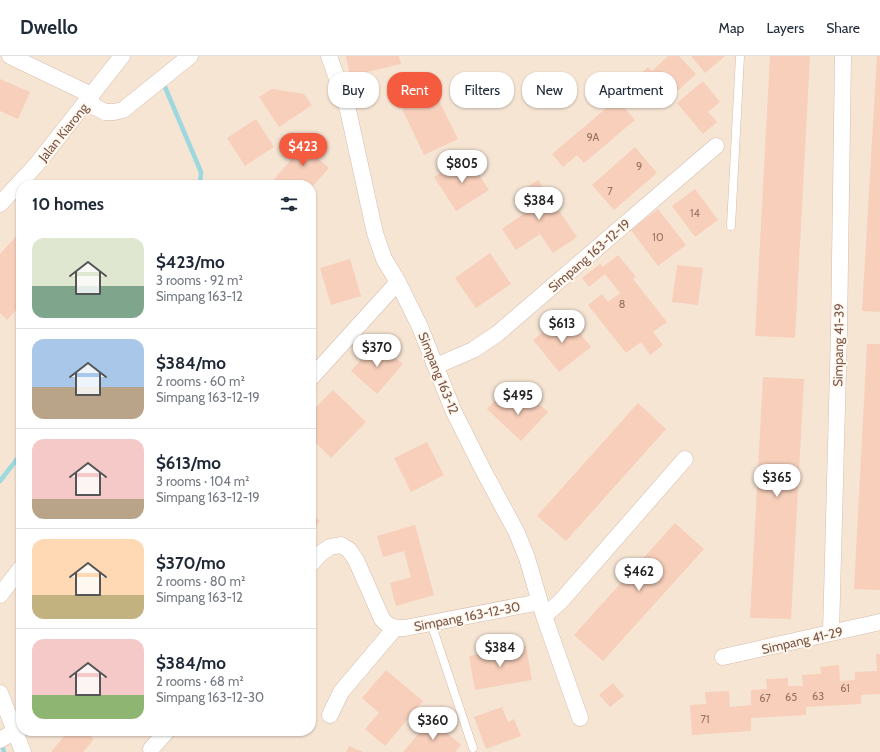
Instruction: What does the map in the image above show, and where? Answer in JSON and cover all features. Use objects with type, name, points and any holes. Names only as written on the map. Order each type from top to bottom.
[{"type":"street","points":[[10,56],[85,92],[94,107],[105,112],[123,110],[190,56]]},
{"type":"street","name":"Jalan Kiarong","points":[[22,180],[89,100],[122,56]]},
{"type":"street","name":"Simpang 163-12","points":[[329,56],[348,110],[375,233],[384,259],[398,282],[420,327],[453,410],[517,533],[527,558],[542,609],[580,718]]},
{"type":"street","name":"Simpang 41-39","points":[[831,633],[839,331],[843,56]]},
{"type":"street","name":"Simpang 163-12-19","points":[[436,366],[473,350],[497,334],[716,146]]},
{"type":"street","name":"Jalan Kiarong","points":[[0,204],[16,187]]},
{"type":"street","points":[[316,372],[398,282]]},
{"type":"street","points":[[542,609],[561,601],[685,460]]},
{"type":"street","name":"Simpang 163-12-30","points":[[316,558],[330,547],[341,546],[349,550],[356,560],[382,619],[388,626],[395,628],[405,628],[431,623],[542,609]]},
{"type":"street","points":[[0,595],[16,574]]},
{"type":"street","name":"Simpang 41-29","points":[[723,657],[880,622]]},
{"type":"street","name":"Simpang 163-12-30","points":[[330,716],[341,692],[395,628]]},
{"type":"street","points":[[0,693],[16,724]]},
{"type":"street","points":[[0,740],[16,729]]},
{"type":"street","points":[[20,736],[23,752]]},
{"type":"street","points":[[151,749],[163,736]]},
{"type":"lane","points":[[732,226],[740,56]]},
{"type":"lane","points":[[431,623],[473,748]]},
{"type":"shaded area","points":[[0,56],[880,56],[880,752],[0,752]]},
{"type":"building","points":[[346,56],[399,56],[401,64],[367,72],[349,72]]},
{"type":"building","points":[[668,56],[679,56],[696,74],[677,91],[677,72],[643,72],[648,67],[652,71]]},
{"type":"building","points":[[691,56],[725,56],[705,73]]},
{"type":"building","points":[[770,56],[810,56],[795,338],[755,336]]},
{"type":"building","points":[[877,56],[880,56],[880,312],[862,311]]},
{"type":"building","points":[[0,79],[30,92],[18,119],[0,111]]},
{"type":"building","points":[[703,81],[720,102],[708,112],[717,122],[703,134],[677,103]]},
{"type":"building","points":[[272,89],[304,94],[312,105],[279,127],[259,97]]},
{"type":"building","points":[[442,107],[458,139],[424,155],[402,109]]},
{"type":"building","points":[[606,108],[625,108],[635,120],[584,163],[577,155],[563,167],[552,154]]},
{"type":"building","points":[[256,119],[274,147],[245,166],[227,138]]},
{"type":"building","points":[[312,136],[325,147],[316,157],[329,168],[316,182],[316,180],[273,180]]},
{"type":"building","points":[[635,147],[657,173],[614,210],[592,185]]},
{"type":"building","points":[[467,156],[489,190],[456,211],[434,177]]},
{"type":"building","points":[[538,180],[577,237],[553,253],[540,234],[516,250],[502,229],[529,210],[518,193]]},
{"type":"building","points":[[695,189],[718,220],[695,237],[672,206]]},
{"type":"building","points":[[658,209],[686,245],[658,266],[631,230]]},
{"type":"building","points":[[16,236],[16,310],[7,320],[0,313],[0,254]]},
{"type":"building","points":[[490,253],[511,284],[476,308],[455,278]]},
{"type":"building","points":[[618,255],[636,277],[633,279],[667,322],[653,332],[663,345],[650,355],[641,342],[626,353],[588,305],[602,294],[608,302],[620,293],[605,274],[589,287],[582,278],[600,264],[603,267]]},
{"type":"building","points":[[350,259],[361,296],[331,305],[320,268]]},
{"type":"building","points":[[677,265],[703,268],[698,305],[672,302]]},
{"type":"building","points":[[565,315],[591,347],[559,372],[533,340]]},
{"type":"building","points":[[377,342],[403,364],[377,394],[351,371]]},
{"type":"building","points":[[867,344],[880,344],[880,590],[854,589]]},
{"type":"building","points":[[763,377],[804,379],[791,619],[750,618]]},
{"type":"building","points":[[333,390],[366,422],[331,458],[316,443],[316,407]]},
{"type":"building","points":[[502,393],[520,411],[532,398],[548,412],[521,441],[487,409]]},
{"type":"building","points":[[638,403],[666,429],[566,541],[537,516]]},
{"type":"building","points":[[427,442],[444,475],[411,492],[394,458]]},
{"type":"building","points":[[316,518],[320,521],[316,526]]},
{"type":"building","points":[[675,523],[704,549],[603,661],[574,635]]},
{"type":"building","points":[[415,525],[434,595],[396,606],[390,583],[411,577],[404,551],[383,557],[377,536]]},
{"type":"building","points":[[526,646],[532,680],[475,690],[469,656]]},
{"type":"building","points":[[876,654],[880,654],[880,694],[861,695],[861,704],[806,707],[806,715],[751,718],[751,731],[692,735],[690,705],[706,704],[705,692],[729,691],[730,707],[751,705],[751,690],[767,689],[766,679],[788,678],[788,686],[803,686],[802,675],[821,674],[820,667],[839,665],[840,681],[855,680],[855,672],[877,671]]},
{"type":"building","points":[[386,670],[423,701],[385,746],[365,729],[379,713],[362,698]]},
{"type":"building","points":[[613,683],[624,696],[610,707],[599,695]]},
{"type":"building","points":[[502,707],[508,722],[514,719],[521,736],[486,749],[474,717]]},
{"type":"building","points":[[431,719],[461,745],[455,752],[403,752]]},
{"type":"building","points":[[64,736],[90,736],[94,739],[83,752],[51,752]]},
{"type":"building","points":[[349,746],[363,752],[346,752]]},
{"type":"waterway","points":[[165,87],[201,172],[200,180]]},
{"type":"waterway","points":[[0,481],[16,460]]},
{"type":"waterway","points":[[1,742],[4,752]]}]
